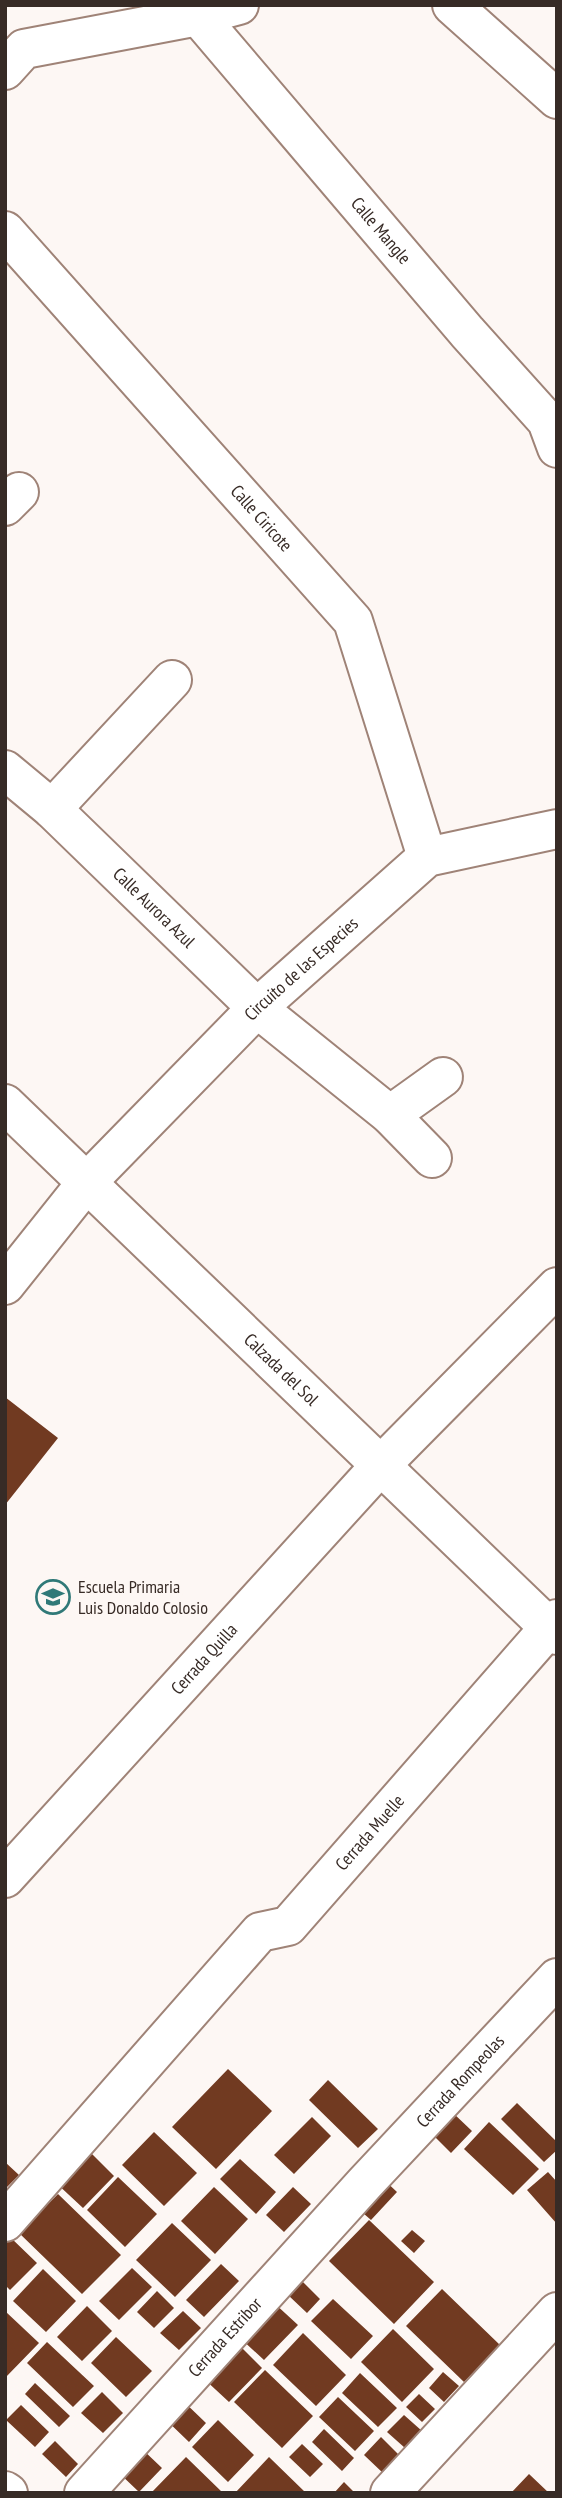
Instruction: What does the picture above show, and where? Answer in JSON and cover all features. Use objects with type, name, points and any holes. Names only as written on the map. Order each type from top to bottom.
[{"type":"street","points":[[5,70],[24,49],[198,16],[239,5]]},
{"type":"street","points":[[452,5],[557,99]]},
{"type":"street","name":"Calle Mangle","points":[[198,16],[467,332],[547,421],[557,448]]},
{"type":"street","name":"Calle Ciricote","points":[[5,231],[353,621],[428,857]]},
{"type":"street","points":[[52,809],[172,680]]},
{"type":"street","name":"Calle Aurora Azul","points":[[5,770],[52,809],[257,1008],[390,1115],[432,1158]]},
{"type":"street","name":"Circuito de las Especies","points":[[5,1285],[87,1182],[257,1008],[428,857],[557,829]]},
{"type":"street","points":[[390,1115],[443,1077]]},
{"type":"street","name":"Calzada del Sol","points":[[5,1104],[380,1466],[554,1628]]},
{"type":"street","name":"Cerrada Quilla","points":[[17,1865],[380,1466],[557,1287]]},
{"type":"street","name":"Cerrada Muelle","points":[[5,2222],[260,1933],[288,1926],[554,1628]]},
{"type":"street","name":"Cerrada Rompeolas","points":[[365,2183],[557,1978]]},
{"type":"street","name":"Cerrada Estribor","points":[[83,2493],[365,2183]]},
{"type":"street","points":[[390,2493],[557,2312]]},
{"type":"building","points":[[5,1397],[58,1438],[5,1505]]},
{"type":"building","points":[[228,2069],[272,2111],[216,2169],[172,2127]]},
{"type":"building","points":[[328,2080],[378,2129],[358,2148],[309,2100]]},
{"type":"building","points":[[517,2103],[557,2142],[557,2150],[544,2162],[501,2119]]},
{"type":"building","points":[[452,2112],[472,2131],[451,2153],[431,2133]]},
{"type":"building","points":[[312,2117],[331,2136],[294,2174],[274,2155]]},
{"type":"building","points":[[489,2122],[539,2169],[513,2195],[464,2149]]},
{"type":"building","points":[[154,2132],[197,2173],[164,2206],[122,2165]]},
{"type":"building","points":[[86,2148],[114,2176],[83,2208],[54,2181]]},
{"type":"building","points":[[240,2159],[276,2192],[256,2214],[220,2179]]},
{"type":"building","points":[[5,2162],[19,2175],[5,2189]]},
{"type":"building","points":[[548,2172],[557,2182],[557,2224],[527,2190]]},
{"type":"building","points":[[118,2177],[157,2214],[125,2247],[87,2210]]},
{"type":"building","points":[[381,2177],[397,2192],[371,2220],[355,2206]]},
{"type":"building","points":[[214,2187],[248,2219],[215,2254],[181,2221]]},
{"type":"building","points":[[293,2187],[311,2204],[284,2232],[266,2215]]},
{"type":"building","points":[[58,2194],[121,2255],[82,2294],[19,2233]]},
{"type":"building","points":[[369,2220],[434,2282],[394,2324],[329,2261]]},
{"type":"building","points":[[172,2223],[211,2260],[175,2297],[136,2260]]},
{"type":"building","points":[[412,2230],[425,2241],[414,2253],[401,2241]]},
{"type":"building","points":[[9,2236],[37,2263],[10,2290],[5,2285],[5,2239]]},
{"type":"building","points":[[221,2264],[239,2281],[204,2317],[186,2300]]},
{"type":"building","points":[[132,2268],[152,2287],[119,2320],[99,2301]]},
{"type":"building","points":[[43,2269],[76,2301],[46,2332],[13,2301]]},
{"type":"building","points":[[302,2281],[320,2299],[307,2313],[288,2295]]},
{"type":"building","points":[[442,2289],[500,2345],[464,2382],[406,2326]]},
{"type":"building","points":[[157,2291],[174,2308],[154,2328],[137,2312]]},
{"type":"building","points":[[333,2299],[373,2336],[351,2359],[311,2321]]},
{"type":"building","points":[[273,2302],[298,2325],[264,2360],[239,2337]]},
{"type":"building","points":[[87,2306],[112,2331],[82,2361],[57,2337]]},
{"type":"building","points":[[5,2311],[39,2343],[5,2378]]},
{"type":"building","points":[[183,2311],[201,2328],[179,2350],[160,2333]]},
{"type":"building","points":[[393,2329],[434,2369],[402,2402],[361,2362]]},
{"type":"building","points":[[303,2333],[346,2375],[316,2406],[273,2365]]},
{"type":"building","points":[[116,2337],[152,2371],[126,2397],[91,2363]]},
{"type":"building","points":[[47,2342],[94,2386],[73,2407],[27,2363]]},
{"type":"building","points":[[236,2342],[262,2368],[229,2402],[202,2377]]},
{"type":"building","points":[[265,2370],[313,2416],[282,2448],[234,2402]]},
{"type":"building","points":[[443,2372],[459,2386],[444,2402],[429,2388]]},
{"type":"building","points":[[360,2373],[397,2408],[378,2427],[342,2393]]},
{"type":"building","points":[[35,2383],[70,2416],[59,2427],[25,2394]]},
{"type":"building","points":[[102,2392],[123,2413],[103,2433],[81,2413]]},
{"type":"building","points":[[419,2394],[435,2409],[422,2422],[406,2407]]},
{"type":"building","points":[[338,2397],[374,2431],[355,2451],[319,2417]]},
{"type":"building","points":[[180,2398],[206,2423],[189,2442],[162,2416]]},
{"type":"building","points":[[21,2405],[49,2432],[35,2447],[6,2420]]},
{"type":"building","points":[[404,2415],[422,2431],[405,2448],[387,2432]]},
{"type":"building","points":[[218,2420],[254,2455],[228,2482],[192,2447]]},
{"type":"building","points":[[324,2429],[354,2458],[342,2471],[312,2442]]},
{"type":"building","points":[[381,2437],[401,2457],[384,2474],[364,2455]]},
{"type":"building","points":[[55,2441],[78,2464],[66,2477],[42,2454]]},
{"type":"building","points":[[302,2444],[323,2464],[310,2477],[289,2457]]},
{"type":"building","points":[[141,2448],[162,2468],[139,2492],[118,2472]]},
{"type":"building","points":[[186,2457],[223,2493],[151,2493]]},
{"type":"building","points":[[269,2457],[306,2493],[235,2493]]},
{"type":"building","points":[[529,2474],[549,2493],[511,2493]]},
{"type":"building","points":[[344,2482],[355,2493],[334,2493]]},
{"type":"place","name":"Escuela Primaria Luis Donaldo Colosio","points":[[53,1597]]}]
